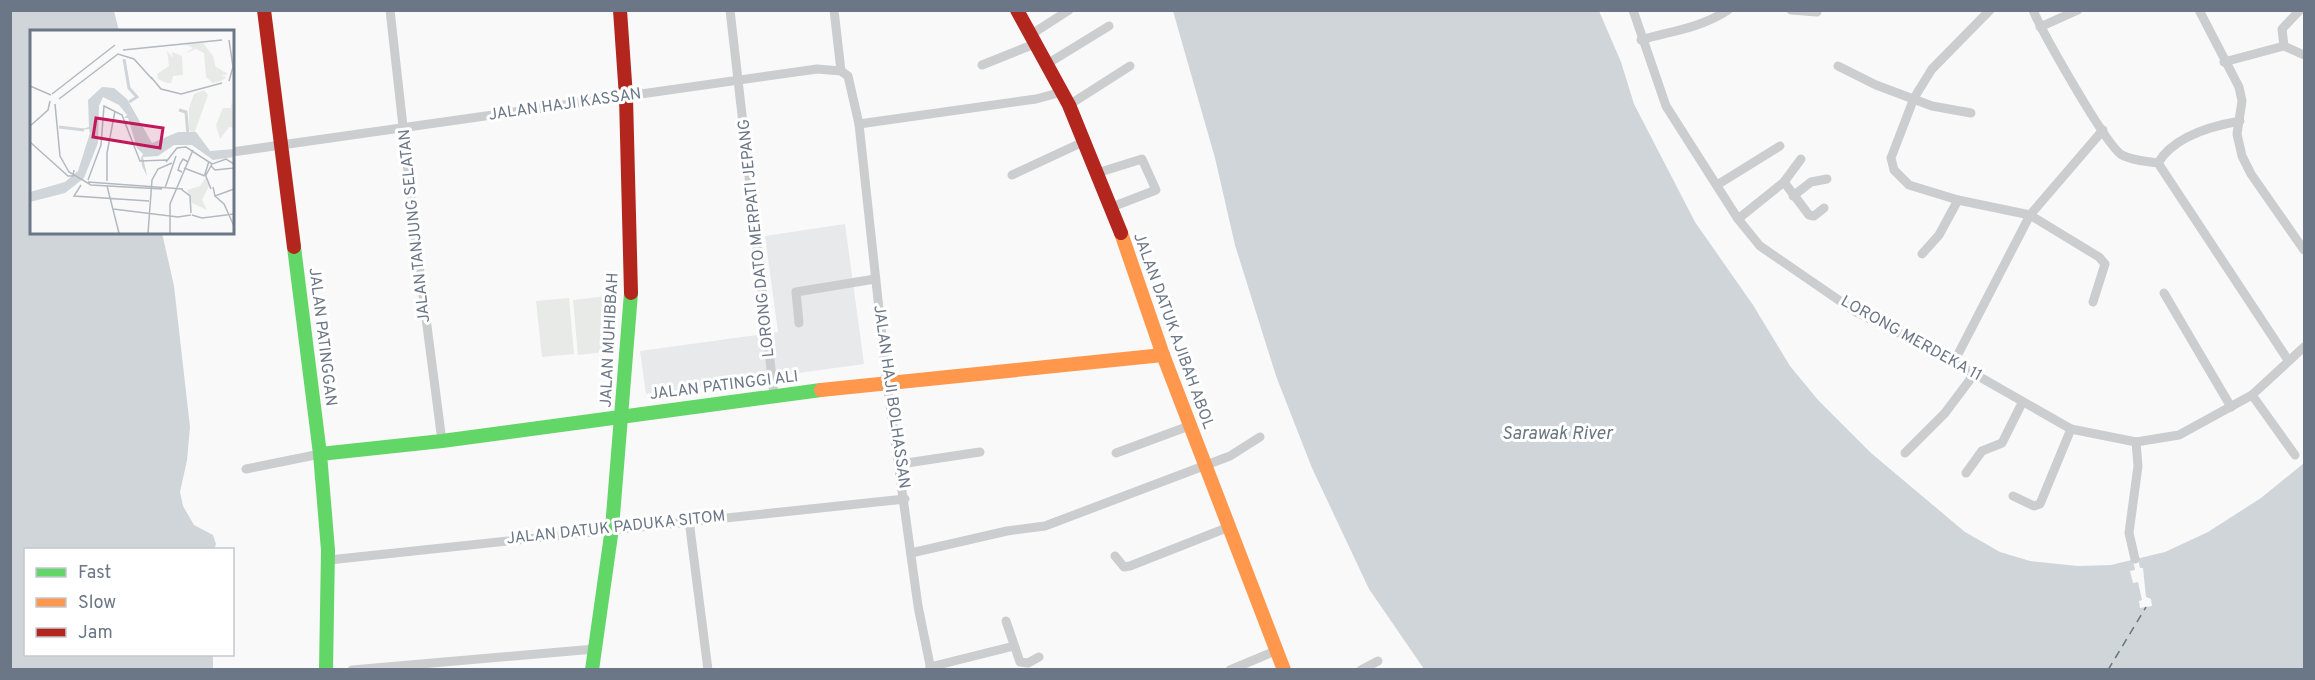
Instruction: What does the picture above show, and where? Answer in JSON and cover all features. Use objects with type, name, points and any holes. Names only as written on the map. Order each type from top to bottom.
[{"type":"main road","name":"JALAN PATINGGAN","points":[[264,10],[320,454],[328,560],[326,669]]},
{"type":"main road","name":"JALAN MUHIBBAH","points":[[591,669],[612,528],[632,308],[626,97],[620,10]]},
{"type":"main road","name":"JALAN DATUK AJIBAH ABOL","points":[[1017,10],[1065,98],[1112,207],[1163,355],[1275,651],[1284,669]]},
{"type":"main road","name":"JALAN PATINGGI ALI","points":[[320,454],[442,441],[774,395],[1163,355]]},
{"type":"street","name":"JALAN TANJUNG SELATAN","points":[[390,10],[415,234],[442,441]]},
{"type":"street","name":"LORONG DATO MERPATI JEPANG","points":[[730,10],[740,80],[774,395]]},
{"type":"street","points":[[834,10],[841,72],[848,76],[860,124],[1036,99],[1065,98],[1130,66]]},
{"type":"street","points":[[982,65],[1034,39],[1069,10]]},
{"type":"street","name":"LORONG MERDEKA 11","points":[[1633,10],[1641,40],[1666,106],[1738,219],[1760,246],[1856,312],[1954,362],[2071,429],[2136,442],[2179,435],[2252,395],[2304,347]]},
{"type":"street","points":[[1641,40],[1676,29],[1701,25],[1728,10]]},
{"type":"street","points":[[1791,10],[1817,12]]},
{"type":"street","points":[[1990,10],[1932,69],[1914,98],[1891,158],[1894,170],[1909,185],[1958,200],[2030,216],[2104,260],[2104,273],[2093,302]]},
{"type":"street","points":[[2033,10],[2040,27],[2120,154],[2136,160],[2158,162]]},
{"type":"street","points":[[2040,27],[2078,10]]},
{"type":"street","points":[[2199,10],[2239,87],[2242,101],[2237,134],[2242,156],[2251,174],[2304,250]]},
{"type":"street","points":[[2284,46],[2283,29],[2300,10]]},
{"type":"street","points":[[1047,64],[1109,27]]},
{"type":"street","points":[[2224,62],[2284,46],[2304,55]]},
{"type":"street","points":[[1838,66],[1876,85],[1932,106],[1971,113]]},
{"type":"street","name":"JALAN HAJI KASSAN","points":[[234,152],[817,69],[841,72]]},
{"type":"street","points":[[2158,162],[2164,152],[2188,137],[2216,125],[2240,121]]},
{"type":"street","name":"JALAN HAJI BOLHASSAN","points":[[860,124],[887,383],[911,553],[931,668]]},
{"type":"street","points":[[1954,362],[2030,216],[2103,130]]},
{"type":"street","points":[[1012,175],[1083,142]]},
{"type":"street","points":[[1717,185],[1780,146]]},
{"type":"street","points":[[1097,173],[1142,159],[1156,190],[1112,207]]},
{"type":"street","points":[[1738,219],[1784,182],[1801,159]]},
{"type":"street","points":[[2158,162],[2288,360]]},
{"type":"street","points":[[1793,196],[1811,182],[1827,179]]},
{"type":"street","points":[[1784,182],[1809,215],[1814,216],[1824,208]]},
{"type":"street","points":[[1922,254],[1939,235],[1958,200]]},
{"type":"street","points":[[799,323],[796,292],[875,279]]},
{"type":"street","points":[[2164,293],[2231,406]]},
{"type":"street","points":[[1905,453],[1945,413],[1975,374]]},
{"type":"street","points":[[2252,395],[2295,455]]},
{"type":"street","points":[[1966,473],[1982,451],[2002,443],[2022,403]]},
{"type":"street","points":[[1116,453],[1190,426]]},
{"type":"street","points":[[2013,496],[2034,506],[2040,504],[2071,429]]},
{"type":"street","points":[[911,553],[1007,531],[1045,526],[1243,450],[1260,436]]},
{"type":"street","points":[[2135,559],[2129,533],[2138,466],[2136,442]]},
{"type":"street","points":[[900,464],[980,452]]},
{"type":"street","name":"JALAN PATINGGI ALI","points":[[246,469],[320,454]]},
{"type":"street","name":"JALAN DATUK PADUKA SITOM","points":[[328,560],[401,554],[612,528],[905,499]]},
{"type":"street","points":[[689,520],[708,669]]},
{"type":"street","points":[[1115,556],[1124,567],[1130,566],[1229,527]]},
{"type":"street","points":[[1006,621],[1022,663],[1028,663],[1039,657]]},
{"type":"street","points":[[931,668],[1014,646]]},
{"type":"street","points":[[352,669],[595,649]]},
{"type":"street","points":[[1230,669],[1275,651]]},
{"type":"street","points":[[1361,669],[1378,661]]},
{"type":"shaded area","points":[[845,224],[864,364],[646,394],[640,351],[778,332],[765,236]]},
{"type":"shaded area","points":[[607,296],[613,351],[578,355],[573,300]]},
{"type":"shaded area","points":[[569,298],[574,354],[542,357],[536,301]]},
{"type":"water","points":[[10,11],[114,11],[119,30],[30,30],[30,234],[162,234],[174,286],[190,427],[187,460],[180,492],[183,506],[194,525],[213,535],[216,544],[215,548],[24,548],[24,656],[213,656],[213,669],[11,669]]},
{"type":"water","name":"Sarawak River","points":[[1173,11],[1599,11],[1621,62],[1634,104],[1695,222],[1753,305],[1790,366],[1818,400],[1871,453],[1965,532],[2000,552],[2030,561],[2078,566],[2111,565],[2165,552],[2208,532],[2261,498],[2304,463],[2304,669],[1424,669],[1369,589],[1312,468],[1276,376],[1235,245],[1215,158]]},
{"type":"pier","points":[[2138,559],[2140,568],[2143,568],[2146,597],[2151,599],[2152,606],[2140,608],[2139,601],[2142,600],[2138,582],[2133,583],[2130,571],[2135,570],[2133,560]]},
{"type":"ferry route","points":[[2108,670],[2146,607]]},
{"type":"traffic: fast","points":[[294,247],[320,454],[328,550],[326,670]]},
{"type":"traffic: fast","points":[[592,670],[612,528],[631,293]]},
{"type":"traffic: fast","points":[[320,454],[442,441],[821,390]]},
{"type":"traffic: slow","points":[[1121,233],[1163,355],[1284,670]]},
{"type":"traffic: slow","points":[[821,390],[1163,355]]},
{"type":"traffic: jam","points":[[264,10],[294,247]]},
{"type":"traffic: jam","points":[[620,10],[626,97],[631,293]]},
{"type":"traffic: jam","points":[[1017,10],[1069,105],[1121,233]]}]
